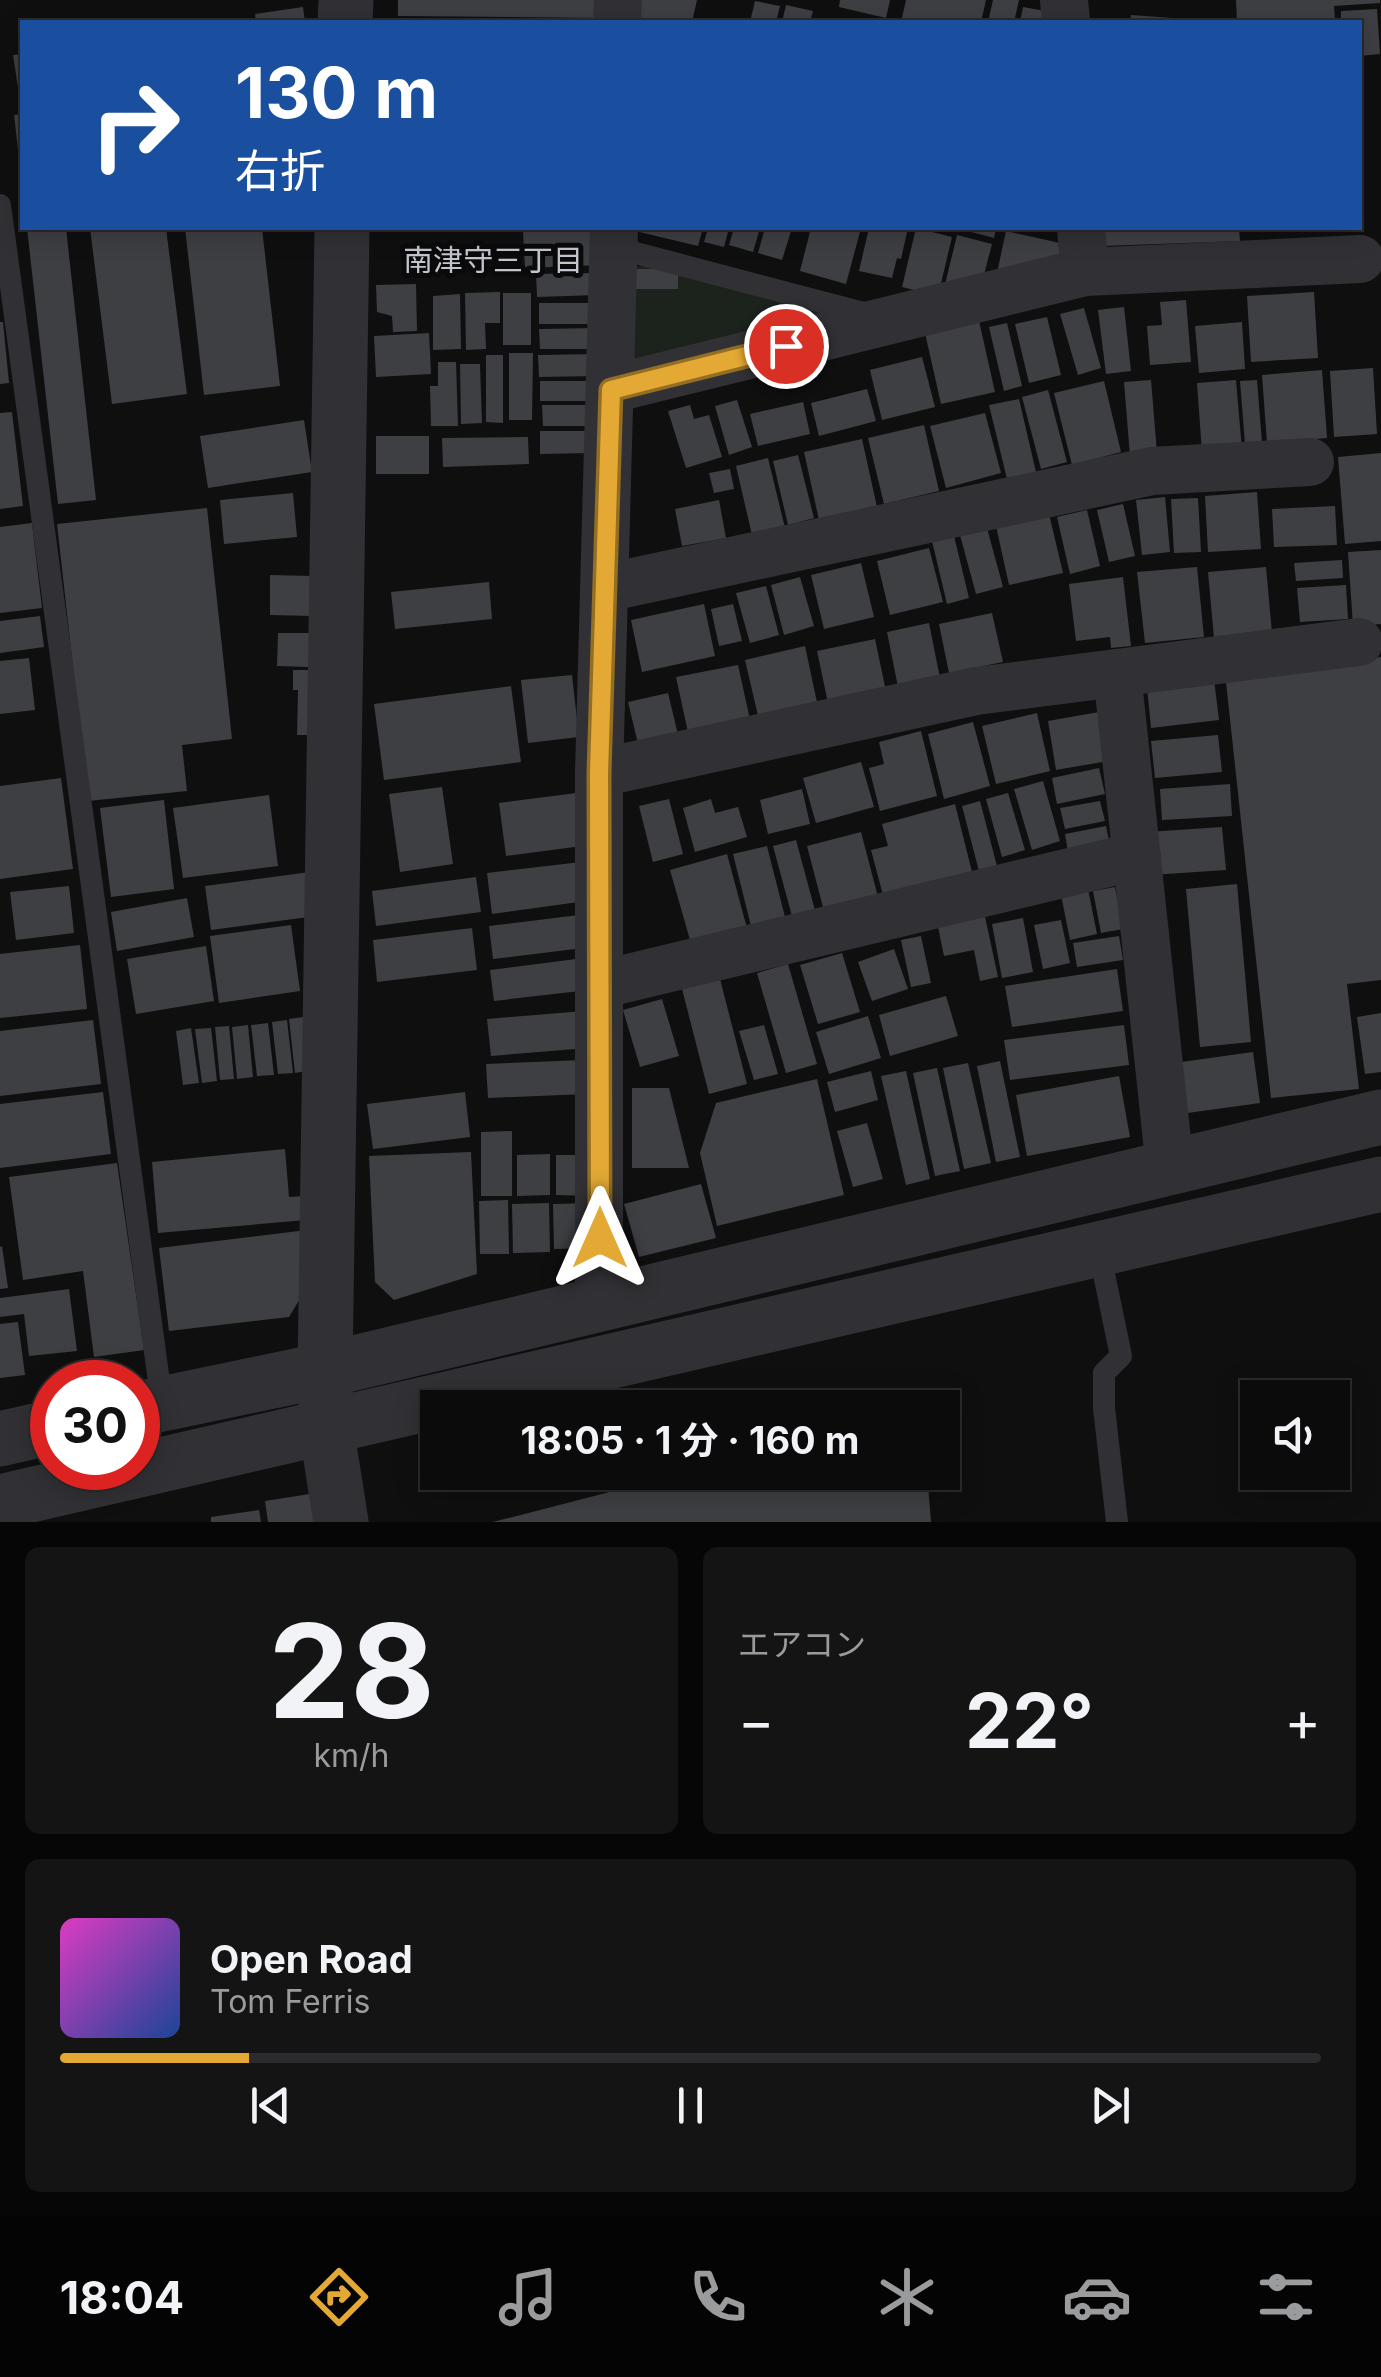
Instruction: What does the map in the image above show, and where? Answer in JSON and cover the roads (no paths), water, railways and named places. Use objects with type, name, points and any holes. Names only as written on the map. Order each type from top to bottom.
[{"type":"street","points":[[340,1522],[326,1427],[325,1370],[342,230]]},
{"type":"street","points":[[599,1304],[599,773],[614,237]]},
{"type":"street","points":[[611,390],[891,320],[1083,250],[1360,258]]},
{"type":"street","points":[[605,588],[1152,471],[1310,462]]},
{"type":"street","points":[[599,773],[976,692],[1360,642]]},
{"type":"street","points":[[1117,673],[1170,1168]]},
{"type":"street","points":[[600,985],[1136,856]]},
{"type":"street","points":[[160,1405],[325,1370],[1381,1117]]},
{"type":"street","points":[[0,1502],[1381,1184]]},
{"type":"street","points":[[0,1439],[30,1433]]},
{"type":"lane","points":[[0,205],[144,1360]]},
{"type":"lane","points":[[614,237],[891,320]]},
{"type":"lane","points":[[1099,1250],[1121,1356],[1104,1372],[1104,1408],[1117,1522]]},
{"type":"district","name":"南津守三丁目","points":[[493,261]]}]
